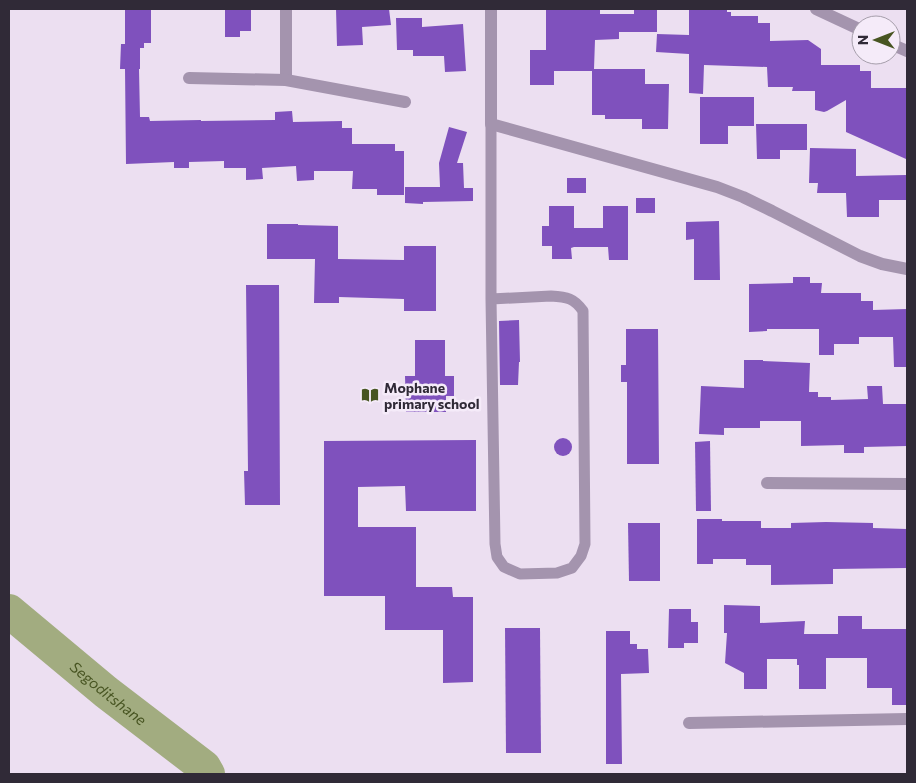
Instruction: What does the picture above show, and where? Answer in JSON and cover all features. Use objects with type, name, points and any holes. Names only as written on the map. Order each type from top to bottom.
[{"type":"street","points":[[286,9],[286,80]]},
{"type":"street","points":[[490,9],[491,124],[717,186],[772,211],[860,256],[882,264],[907,269]]},
{"type":"street","points":[[816,9],[851,25]]},
{"type":"street","points":[[189,78],[286,80],[405,102]]},
{"type":"street","points":[[767,483],[907,484]]},
{"type":"street","points":[[689,724],[907,719]]},
{"type":"lane","points":[[491,124],[491,299],[495,544],[497,557],[504,567],[520,574],[557,574],[572,568],[581,556],[585,544],[583,311],[576,302],[560,296],[491,299]]},
{"type":"building","points":[[125,9],[151,9],[151,43],[144,43],[144,48],[140,48],[140,117],[149,117],[150,121],[275,120],[275,112],[292,111],[293,122],[342,121],[342,128],[352,128],[352,144],[395,144],[395,151],[404,151],[404,195],[377,195],[377,189],[352,189],[353,171],[314,171],[314,180],[297,181],[296,166],[262,168],[263,179],[246,180],[246,168],[224,168],[224,161],[189,162],[189,168],[174,168],[174,162],[126,164],[125,69],[120,69],[121,44],[125,44]]},
{"type":"building","points":[[225,9],[251,9],[251,31],[240,31],[240,37],[225,37]]},
{"type":"building","points":[[336,9],[389,9],[391,25],[362,27],[363,45],[337,46]]},
{"type":"building","points":[[546,9],[600,9],[600,14],[634,14],[634,9],[657,9],[657,32],[619,32],[619,39],[595,40],[594,69],[645,69],[645,84],[669,84],[668,129],[642,129],[642,119],[605,119],[605,115],[592,115],[592,71],[554,71],[554,85],[530,85],[530,50],[546,50]]},
{"type":"building","points":[[689,9],[727,9],[727,12],[731,12],[731,16],[758,16],[758,23],[770,23],[770,41],[808,40],[821,49],[821,65],[860,65],[860,71],[871,71],[871,88],[907,88],[906,159],[846,132],[846,100],[824,112],[815,110],[815,91],[792,91],[793,87],[768,87],[767,67],[704,65],[703,94],[689,93],[689,54],[656,52],[657,34],[689,35]]},
{"type":"building","points":[[396,18],[422,18],[422,27],[463,24],[466,71],[445,72],[444,56],[413,56],[413,50],[397,50]]},
{"type":"building","points":[[700,97],[754,97],[754,126],[728,126],[728,144],[700,144]]},
{"type":"building","points":[[756,124],[807,124],[807,150],[780,150],[780,159],[757,159]]},
{"type":"building","points":[[449,127],[467,132],[457,163],[463,163],[464,188],[473,188],[473,201],[423,202],[423,204],[405,203],[405,187],[440,187],[439,163]]},
{"type":"building","points":[[810,148],[856,149],[856,176],[906,175],[906,200],[879,200],[879,217],[847,217],[846,193],[817,193],[818,183],[809,183]]},
{"type":"building","points":[[567,178],[586,178],[586,193],[567,193]]},
{"type":"building","points":[[636,198],[655,198],[655,213],[636,213]]},
{"type":"building","points":[[549,206],[574,206],[574,228],[603,228],[603,206],[628,206],[628,260],[609,260],[608,247],[574,247],[571,248],[572,259],[552,259],[552,246],[542,246],[542,226],[549,226]]},
{"type":"building","points":[[719,221],[720,280],[694,280],[694,239],[686,240],[686,222]]},
{"type":"building","points":[[267,224],[338,226],[338,259],[404,260],[404,246],[436,246],[436,311],[404,311],[404,299],[339,297],[339,303],[314,303],[315,259],[267,259]]},
{"type":"building","points":[[793,277],[810,277],[810,283],[822,283],[821,293],[861,293],[861,301],[873,301],[873,310],[907,309],[907,367],[894,367],[893,337],[859,337],[859,344],[834,344],[834,355],[819,355],[819,329],[767,329],[767,331],[749,332],[749,284],[793,283]]},
{"type":"building","points":[[246,285],[279,285],[280,505],[245,505],[244,471],[248,471]]},
{"type":"building","points":[[519,320],[520,362],[518,385],[500,385],[499,321]]},
{"type":"building","points":[[626,329],[658,329],[659,464],[627,464],[627,382],[621,382],[621,365],[626,365]]},
{"type":"building","points":[[415,340],[445,340],[445,376],[454,376],[454,396],[446,396],[446,412],[406,412],[405,376],[415,376]]},
{"type":"building","points":[[744,360],[810,363],[809,392],[818,392],[818,397],[831,397],[831,400],[868,399],[867,386],[882,386],[883,404],[907,404],[907,446],[864,447],[864,453],[844,453],[844,445],[801,446],[801,421],[760,421],[760,428],[724,428],[724,435],[699,434],[701,386],[744,388]]},
{"type":"building","points":[[563,438],[569,441],[572,447],[569,453],[563,456],[557,453],[554,447],[557,441]]},
{"type":"building","points":[[476,440],[476,511],[406,511],[405,486],[358,487],[358,527],[416,527],[416,587],[452,587],[453,597],[473,597],[473,682],[443,683],[443,630],[385,630],[385,596],[324,596],[324,441]]},
{"type":"building","points":[[710,441],[711,511],[696,511],[695,442]]},
{"type":"building","points":[[697,519],[761,521],[761,528],[791,528],[791,523],[826,522],[873,523],[873,528],[907,529],[907,568],[833,569],[833,584],[771,585],[771,565],[746,565],[746,559],[713,559],[713,564],[697,564]]},
{"type":"building","points":[[628,523],[660,523],[660,581],[629,581]]},
{"type":"building","points":[[724,605],[760,606],[760,623],[805,621],[804,634],[838,634],[838,616],[862,616],[862,629],[907,629],[907,705],[892,705],[892,688],[867,688],[867,658],[826,658],[826,689],[799,689],[799,665],[797,665],[797,659],[767,659],[767,689],[744,689],[744,673],[725,663],[727,633],[724,633]]},
{"type":"building","points":[[669,609],[691,609],[691,622],[698,622],[698,643],[684,643],[684,648],[668,648]]},
{"type":"building","points":[[505,628],[540,628],[541,753],[506,753]]},
{"type":"building","points":[[606,631],[630,631],[630,644],[637,644],[637,649],[648,649],[649,673],[621,674],[622,764],[606,764]]},
{"type":"waterway","name":"Segoditshane","points":[[9,611],[106,692],[204,767],[208,774]]},
{"type":"place","name":"Mophane primary school","points":[[370,395]]}]
